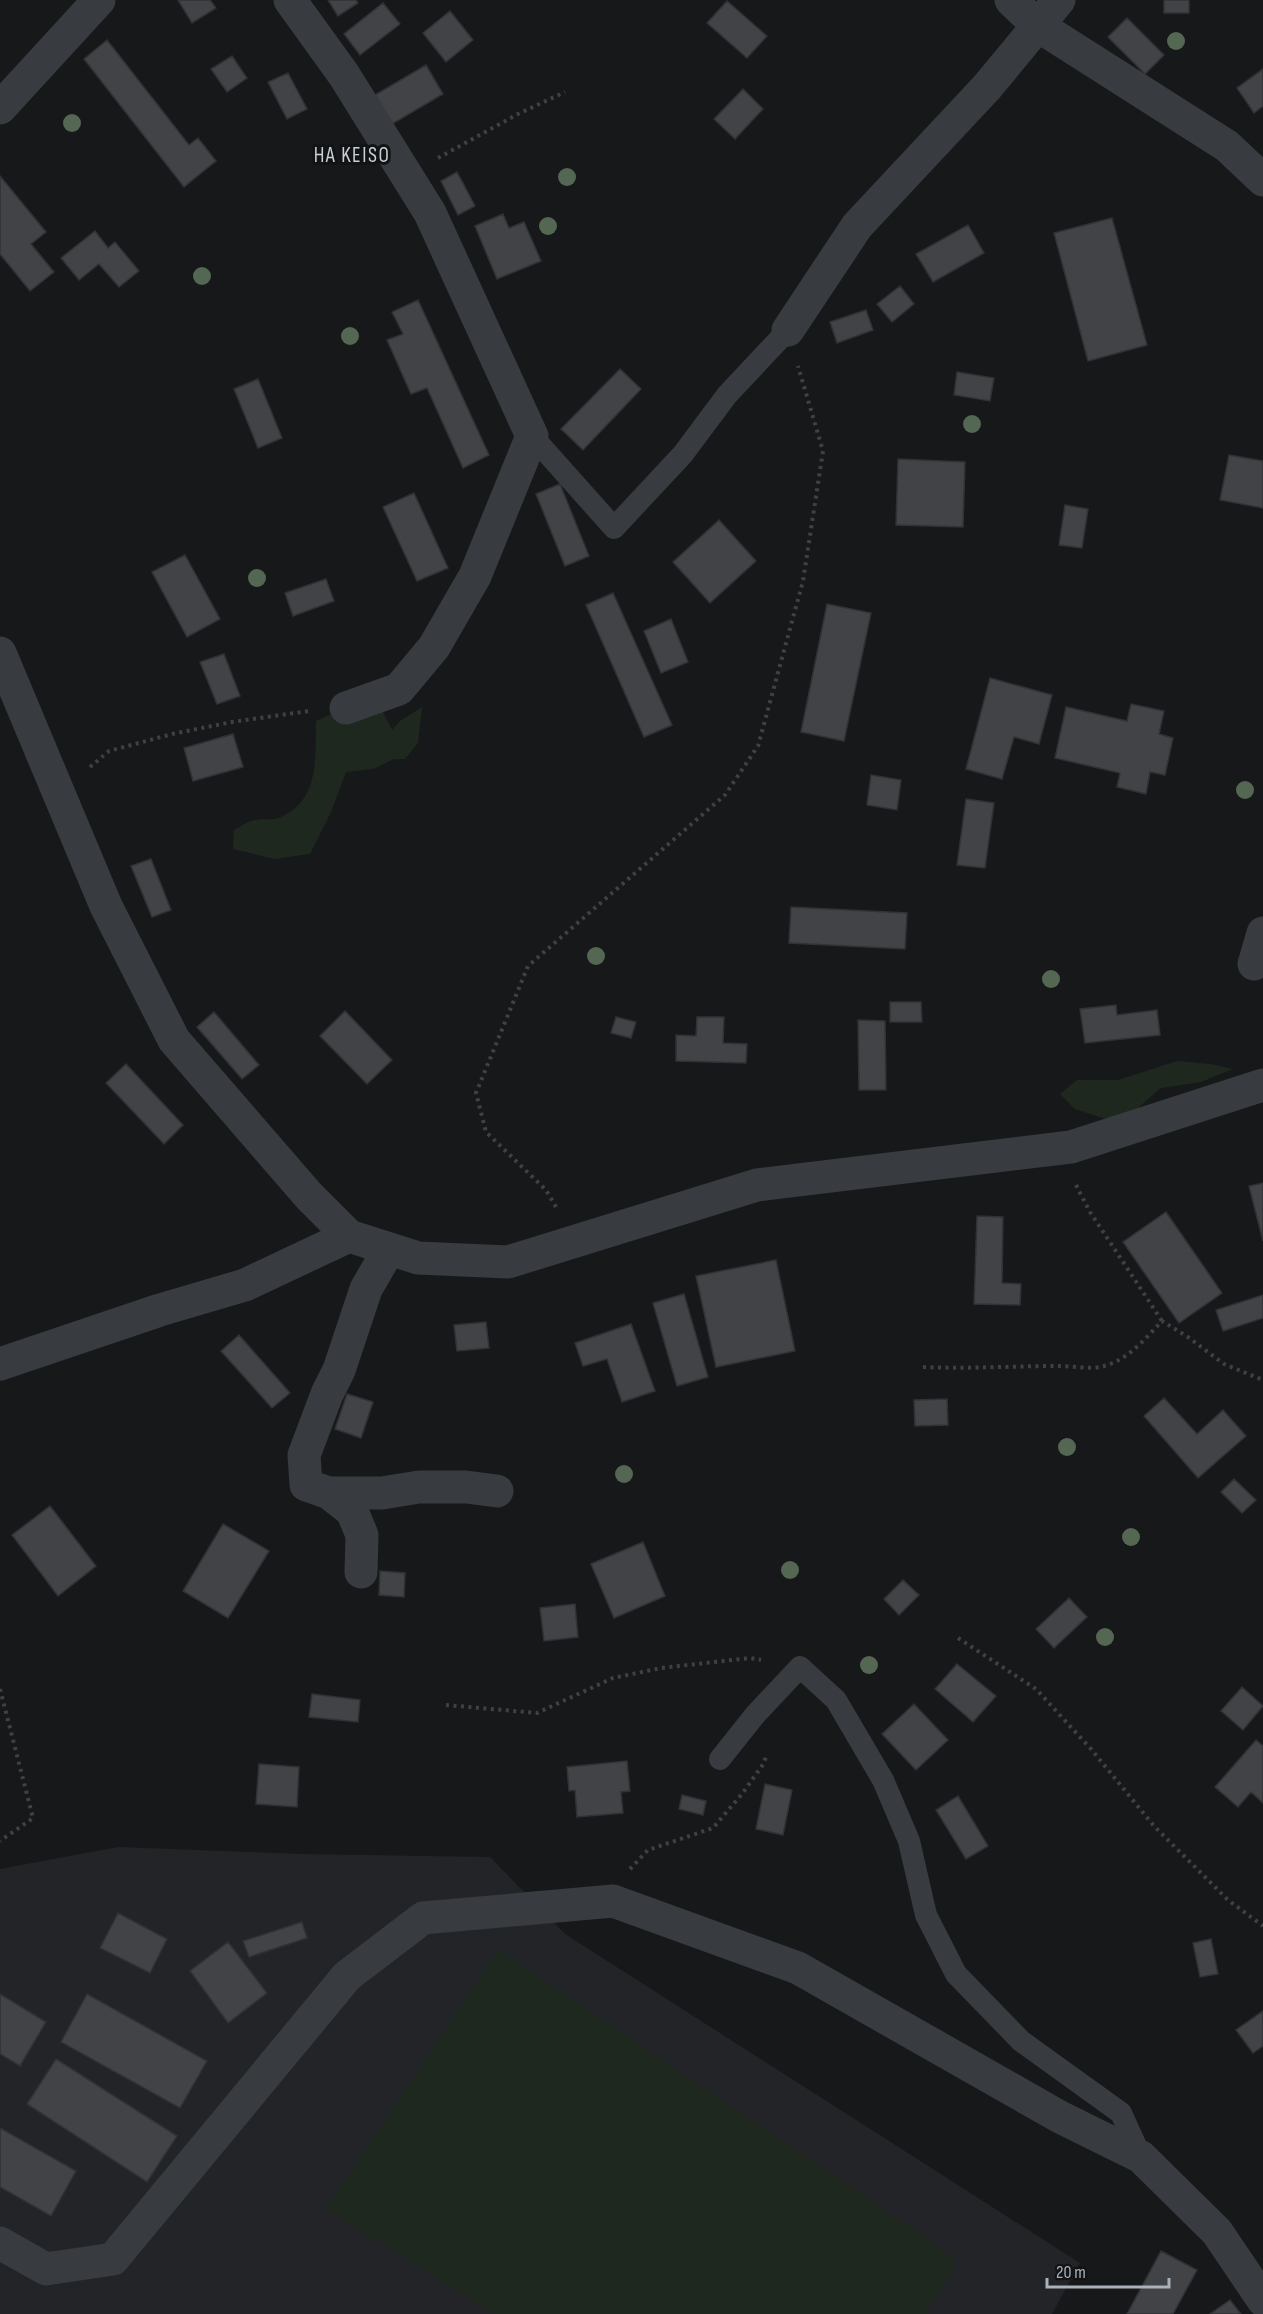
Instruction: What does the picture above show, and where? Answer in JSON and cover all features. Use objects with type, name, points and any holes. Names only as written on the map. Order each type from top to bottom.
[{"type":"street","points":[[0,108],[99,0]]},
{"type":"street","points":[[290,0],[344,75],[430,213],[532,436],[475,576],[434,647],[399,688],[346,708]]},
{"type":"street","points":[[1011,0],[1037,25],[1227,146],[1263,180]]},
{"type":"street","points":[[788,330],[857,226],[987,87],[1059,0]]},
{"type":"street","points":[[0,653],[106,906],[174,1040],[309,1196],[350,1236],[418,1258],[508,1262],[757,1185],[1071,1147],[1263,1084]]},
{"type":"street","points":[[1254,964],[1263,933]]},
{"type":"street","points":[[0,1364],[160,1310],[245,1285],[350,1236]]},
{"type":"street","points":[[361,1572],[362,1535],[352,1511],[329,1493],[306,1485],[304,1455],[327,1394],[339,1370],[366,1289],[389,1249]]},
{"type":"street","points":[[329,1493],[382,1493],[419,1487],[466,1487],[497,1491]]},
{"type":"street","points":[[0,2243],[46,2269],[113,2259],[347,1976],[423,1918],[613,1901],[798,1968],[1060,2117],[1142,2157],[1217,2232],[1263,2300]]},
{"type":"lane","points":[[532,436],[614,528],[683,454],[727,395],[788,330]]},
{"type":"lane","points":[[720,1759],[754,1715],[800,1667],[836,1700],[883,1780],[909,1841],[926,1915],[956,1974],[1021,2041],[1121,2113],[1142,2157]]},
{"type":"path","points":[[406,176],[518,114],[565,92]]},
{"type":"path","points":[[578,1240],[546,1190],[486,1132],[476,1093],[528,966],[725,795],[758,746],[803,580],[823,451],[788,330]]},
{"type":"path","points":[[58,793],[109,752],[172,734],[232,722],[346,708]]},
{"type":"path","points":[[1071,1147],[1077,1188],[1119,1258],[1162,1321],[1188,1336],[1224,1364],[1263,1380]]},
{"type":"path","points":[[923,1367],[967,1370],[1018,1366],[1103,1367],[1127,1355],[1162,1321]]},
{"type":"path","points":[[958,1638],[1036,1689],[1091,1749],[1154,1826],[1228,1900],[1263,1926]]},
{"type":"path","points":[[446,1705],[537,1713],[613,1678],[661,1668],[750,1658],[800,1667]]},
{"type":"path","points":[[0,1689],[33,1818],[0,1841]]},
{"type":"path","points":[[613,1901],[625,1875],[648,1850],[713,1828],[742,1794],[764,1763],[768,1740],[754,1715]]},
{"type":"shaded area","points":[[380,706],[392,730],[400,721],[422,707],[418,743],[405,759],[394,759],[373,769],[346,772],[331,812],[310,854],[274,859],[233,849],[234,830],[252,821],[278,818],[292,811],[302,801],[308,790],[315,764],[316,721],[336,712]]},
{"type":"shaded area","points":[[1177,1061],[1211,1064],[1233,1069],[1201,1082],[1161,1088],[1139,1107],[1137,1123],[1118,1123],[1075,1109],[1060,1094],[1077,1080],[1118,1080]]},
{"type":"shaded area","points":[[118,1847],[301,1854],[490,1857],[565,1934],[1080,2263],[1052,2314],[0,2314],[0,1869]]},
{"type":"shaded area","points":[[498,1949],[958,2260],[926,2314],[495,2314],[326,2209]]},
{"type":"building","points":[[178,0],[210,0],[216,8],[192,23]]},
{"type":"building","points":[[328,0],[356,0],[358,3],[338,16]]},
{"type":"building","points":[[1164,0],[1189,0],[1189,13],[1164,13]]},
{"type":"building","points":[[727,1],[767,36],[747,58],[707,23]]},
{"type":"building","points":[[383,3],[400,24],[360,55],[344,34]]},
{"type":"building","points":[[450,11],[473,40],[446,62],[423,33]]},
{"type":"building","points":[[1127,18],[1164,55],[1145,74],[1108,37]]},
{"type":"building","points":[[107,40],[189,145],[198,138],[216,161],[184,187],[84,59]]},
{"type":"building","points":[[232,56],[247,78],[227,92],[211,69]]},
{"type":"building","points":[[426,65],[443,94],[392,124],[375,95]]},
{"type":"building","points":[[1263,69],[1263,106],[1254,113],[1237,88]]},
{"type":"building","points":[[288,73],[307,109],[287,119],[268,82]]},
{"type":"building","points":[[743,89],[763,109],[735,139],[714,119]]},
{"type":"building","points":[[457,172],[475,206],[458,215],[441,181]]},
{"type":"building","points":[[0,176],[46,232],[31,244],[54,272],[30,291],[0,254]]},
{"type":"building","points":[[503,214],[509,228],[524,222],[541,261],[497,279],[475,226]]},
{"type":"building","points":[[1112,218],[1147,345],[1088,361],[1054,233]]},
{"type":"building","points":[[968,225],[984,253],[933,282],[916,254]]},
{"type":"building","points":[[95,231],[108,248],[115,242],[139,271],[119,287],[99,264],[79,280],[61,258]]},
{"type":"building","points":[[900,286],[914,304],[892,322],[877,304]]},
{"type":"building","points":[[418,300],[489,455],[463,468],[427,388],[411,394],[387,340],[403,334],[392,312]]},
{"type":"building","points":[[866,310],[873,330],[837,343],[830,322]]},
{"type":"building","points":[[620,369],[641,389],[583,450],[561,429]]},
{"type":"building","points":[[957,372],[994,378],[990,401],[954,395]]},
{"type":"building","points":[[258,379],[282,438],[258,448],[234,389]]},
{"type":"building","points":[[1229,455],[1263,461],[1263,508],[1220,500]]},
{"type":"building","points":[[898,459],[965,462],[963,527],[896,525]]},
{"type":"building","points":[[560,484],[589,556],[565,566],[536,494]]},
{"type":"building","points":[[414,493],[448,568],[417,581],[383,507]]},
{"type":"building","points":[[1065,505],[1088,509],[1082,548],[1059,545]]},
{"type":"building","points":[[719,520],[756,561],[710,603],[673,562]]},
{"type":"building","points":[[185,555],[220,619],[187,637],[152,572]]},
{"type":"building","points":[[326,579],[334,601],[293,616],[285,593]]},
{"type":"building","points":[[613,593],[672,725],[644,737],[586,605]]},
{"type":"building","points":[[827,604],[871,613],[844,741],[801,732]]},
{"type":"building","points":[[671,619],[688,662],[661,673],[644,631]]},
{"type":"building","points":[[224,654],[240,696],[217,704],[200,662]]},
{"type":"building","points":[[990,678],[1052,695],[1039,744],[1014,737],[1002,779],[966,769]]},
{"type":"building","points":[[1131,704],[1164,711],[1159,734],[1173,738],[1165,775],[1150,772],[1146,794],[1117,787],[1120,773],[1055,758],[1066,707],[1127,721]]},
{"type":"building","points":[[233,734],[243,767],[193,781],[184,748]]},
{"type":"building","points":[[871,775],[901,780],[897,810],[867,805]]},
{"type":"building","points":[[966,799],[994,803],[985,868],[957,865]]},
{"type":"building","points":[[151,859],[171,910],[152,917],[131,866]]},
{"type":"building","points":[[791,907],[907,913],[905,949],[789,943]]},
{"type":"building","points":[[890,1002],[921,1002],[922,1022],[890,1022]]},
{"type":"building","points":[[1116,1005],[1117,1015],[1157,1010],[1160,1035],[1085,1043],[1080,1009]]},
{"type":"building","points":[[345,1011],[392,1060],[367,1084],[320,1036]]},
{"type":"building","points":[[214,1012],[259,1065],[242,1079],[197,1027]]},
{"type":"building","points":[[616,1017],[636,1022],[631,1038],[611,1033]]},
{"type":"building","points":[[697,1017],[724,1017],[723,1043],[747,1044],[746,1063],[676,1061],[676,1035],[696,1036]]},
{"type":"building","points":[[858,1020],[885,1021],[886,1090],[859,1090]]},
{"type":"building","points":[[126,1064],[183,1125],[164,1144],[106,1083]]},
{"type":"building","points":[[1263,1183],[1263,1241],[1249,1186]]},
{"type":"building","points":[[1166,1212],[1222,1293],[1179,1323],[1123,1242]]},
{"type":"building","points":[[977,1216],[1003,1217],[1002,1283],[1021,1284],[1020,1305],[974,1304]]},
{"type":"building","points":[[776,1260],[795,1351],[716,1367],[696,1276]]},
{"type":"building","points":[[684,1294],[708,1377],[677,1386],[653,1303]]},
{"type":"building","points":[[1263,1295],[1263,1318],[1223,1331],[1216,1310]]},
{"type":"building","points":[[486,1322],[489,1348],[457,1351],[454,1325]]},
{"type":"building","points":[[631,1324],[655,1391],[622,1402],[607,1359],[583,1366],[575,1343]]},
{"type":"building","points":[[239,1335],[290,1393],[272,1408],[221,1351]]},
{"type":"building","points":[[347,1394],[373,1402],[361,1438],[335,1429]]},
{"type":"building","points":[[1164,1398],[1197,1434],[1223,1410],[1246,1436],[1198,1478],[1144,1416]]},
{"type":"building","points":[[947,1399],[948,1425],[915,1426],[914,1400]]},
{"type":"building","points":[[1234,1479],[1256,1500],[1242,1513],[1221,1492]]},
{"type":"building","points":[[50,1506],[96,1566],[58,1596],[12,1535]]},
{"type":"building","points":[[223,1524],[269,1551],[228,1618],[183,1591]]},
{"type":"building","points":[[643,1542],[665,1596],[614,1618],[591,1564]]},
{"type":"building","points":[[380,1571],[405,1573],[404,1597],[379,1595]]},
{"type":"building","points":[[903,1580],[919,1595],[899,1615],[884,1599]]},
{"type":"building","points":[[1069,1598],[1087,1617],[1054,1648],[1036,1629]]},
{"type":"building","points":[[575,1604],[578,1637],[544,1641],[540,1608]]},
{"type":"building","points":[[957,1664],[996,1696],[973,1722],[935,1689]]},
{"type":"building","points":[[1242,1687],[1263,1706],[1243,1730],[1221,1711]]},
{"type":"building","points":[[312,1694],[360,1700],[358,1722],[309,1717]]},
{"type":"building","points":[[914,1704],[948,1740],[916,1770],[882,1734]]},
{"type":"building","points":[[1256,1740],[1263,1746],[1263,1803],[1251,1792],[1238,1807],[1215,1787]]},
{"type":"building","points":[[627,1761],[630,1791],[621,1792],[623,1813],[577,1817],[575,1790],[569,1791],[567,1767]]},
{"type":"building","points":[[259,1764],[299,1767],[297,1807],[256,1804]]},
{"type":"building","points":[[765,1784],[792,1790],[783,1835],[756,1829]]},
{"type":"building","points":[[682,1795],[706,1801],[703,1815],[679,1809]]},
{"type":"building","points":[[958,1796],[988,1846],[966,1859],[936,1810]]},
{"type":"building","points":[[118,1913],[167,1939],[150,1973],[100,1948]]},
{"type":"building","points":[[302,1922],[307,1938],[249,1957],[243,1941]]},
{"type":"building","points":[[1211,1939],[1218,1974],[1200,1977],[1193,1943]]},
{"type":"building","points":[[228,1942],[267,1993],[228,2023],[190,1971]]},
{"type":"building","points":[[0,1994],[46,2022],[20,2066],[0,2054]]},
{"type":"building","points":[[87,1994],[207,2061],[180,2108],[61,2042]]},
{"type":"building","points":[[1263,2011],[1263,2046],[1253,2053],[1236,2030]]},
{"type":"building","points":[[56,2059],[177,2136],[147,2182],[27,2104]]},
{"type":"building","points":[[0,2128],[76,2171],[51,2216],[0,2187]]},
{"type":"building","points":[[1161,2251],[1197,2270],[1173,2314],[1127,2314]]},
{"type":"building","points":[[1230,2300],[1241,2314],[1210,2314]]},
{"type":"district","name":"HA KEISO","points":[[352,155]]}]
